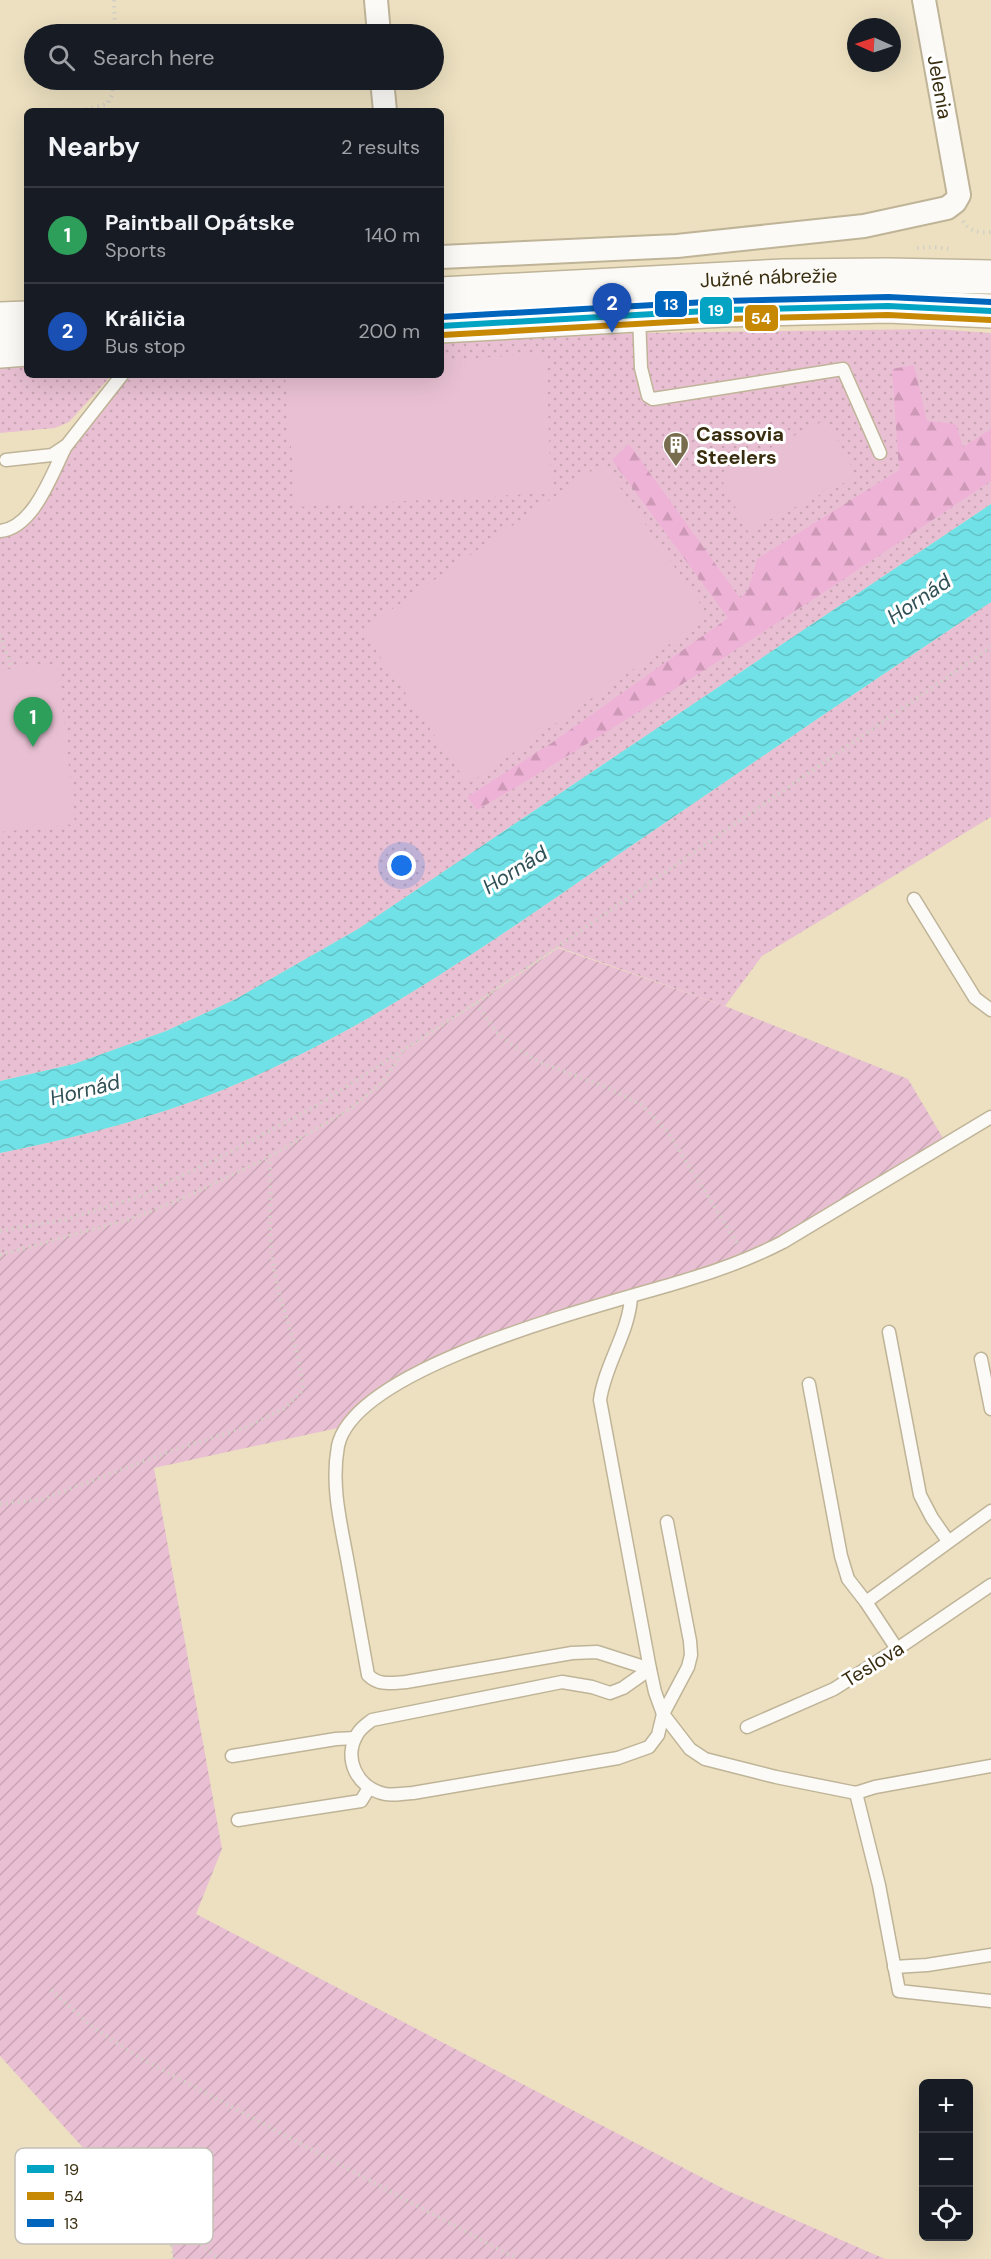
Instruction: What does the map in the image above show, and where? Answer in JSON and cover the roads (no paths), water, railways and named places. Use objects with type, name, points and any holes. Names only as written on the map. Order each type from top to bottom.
[{"type":"highway","name":"Južné nábrežie","points":[[444,294],[783,276],[991,277]]},
{"type":"highway","name":"Južné nábrežie","points":[[444,326],[724,310],[888,306],[991,311]]},
{"type":"highway","points":[[0,319],[24,318]]},
{"type":"highway","points":[[0,351],[24,349]]},
{"type":"street","points":[[376,0],[378,24]]},
{"type":"street","name":"Jelenia","points":[[444,256],[688,245],[864,226],[946,208],[959,195],[924,0]]},
{"type":"street","points":[[383,90],[385,108]]},
{"type":"lane","points":[[639,315],[641,368],[648,396],[653,399],[843,369],[880,453]]},
{"type":"lane","points":[[0,531],[7,531],[19,525],[32,512],[67,445],[120,378]]},
{"type":"lane","points":[[6,460],[52,456],[67,445]]},
{"type":"lane","points":[[914,899],[975,998],[991,1010]]},
{"type":"lane","points":[[650,1669],[597,1652],[572,1653],[406,1682],[385,1684],[375,1681],[368,1675],[337,1502],[335,1471],[339,1443],[347,1426],[364,1408],[382,1394],[460,1352],[747,1260],[783,1242],[991,1117]]},
{"type":"lane","points":[[631,1297],[630,1314],[602,1385],[600,1400],[650,1669],[663,1714],[690,1749],[705,1759],[776,1777],[856,1793],[875,1787],[991,1766]]},
{"type":"lane","points":[[889,1332],[920,1495],[948,1541]]},
{"type":"lane","points":[[981,1359],[991,1409]]},
{"type":"lane","points":[[809,1384],[841,1556],[848,1579],[867,1602],[897,1649]]},
{"type":"lane","points":[[867,1602],[991,1511]]},
{"type":"lane","points":[[650,1669],[623,1688],[610,1693],[592,1687],[562,1682],[372,1720],[359,1731],[355,1738],[351,1760],[357,1777],[369,1788],[387,1795],[413,1793],[618,1758],[649,1747],[658,1735],[663,1714],[688,1667],[691,1655],[667,1522]]},
{"type":"lane","name":"Teslova","points":[[747,1727],[834,1689],[991,1585]]},
{"type":"lane","points":[[232,1756],[355,1738]]},
{"type":"lane","points":[[238,1820],[361,1801],[369,1788]]},
{"type":"lane","points":[[856,1793],[879,1886],[899,1991],[991,2001]]},
{"type":"lane","points":[[894,1967],[927,1965],[991,1955]]},
{"type":"water","name":"Hornád","points":[[991,504],[991,602],[478,950],[345,1031],[253,1077],[191,1102],[128,1122],[0,1153],[0,1081],[74,1064],[166,1031],[234,1000],[358,929]]},
{"type":"place","name":"Králičia","points":[[612,333]]},
{"type":"place","name":"Cassovia Steelers","points":[[676,468]]},
{"type":"place","name":"Paintball Opátske","points":[[33,747]]}]
